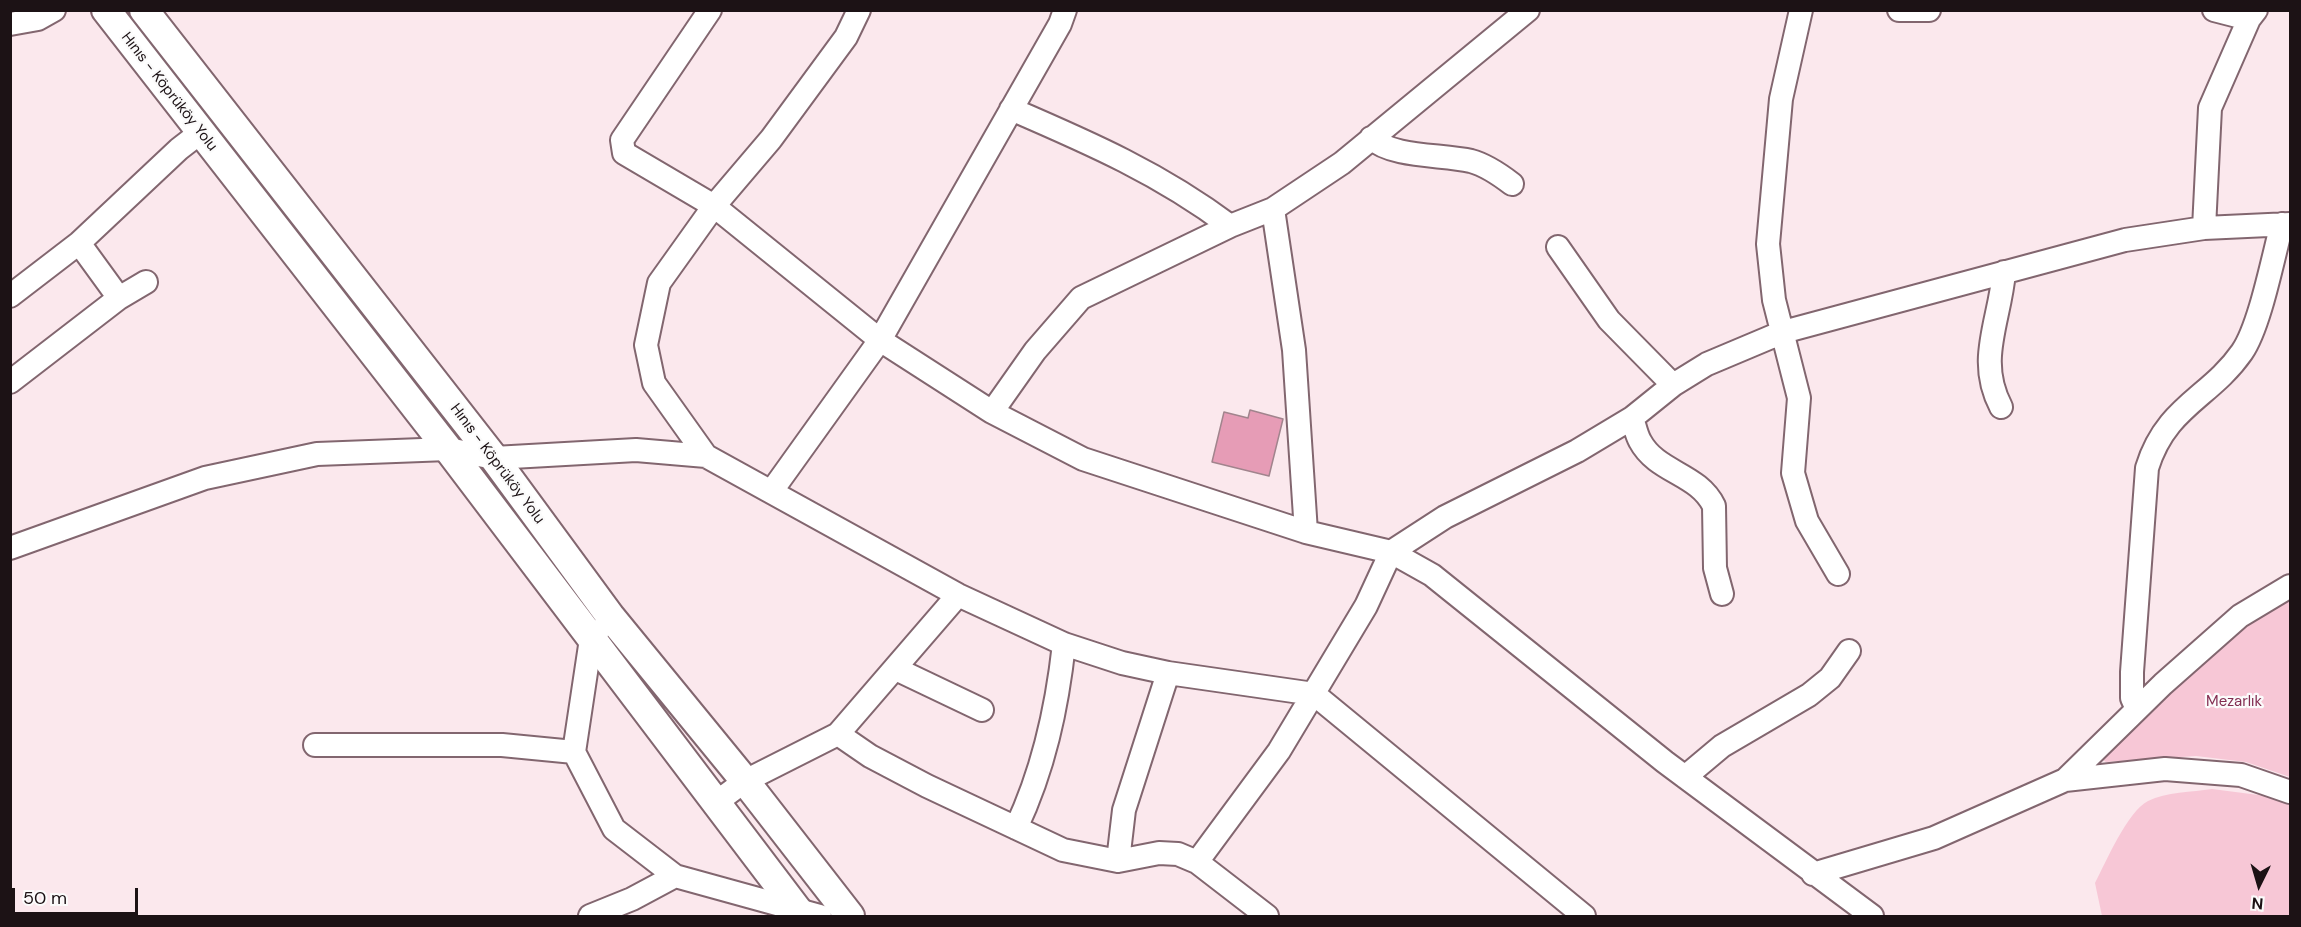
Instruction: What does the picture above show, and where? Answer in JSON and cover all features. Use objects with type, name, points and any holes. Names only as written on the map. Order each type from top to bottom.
[{"type":"main road","name":"Hınıs - Köprüköy Yolu","points":[[106,10],[448,449],[714,804],[806,914]]},
{"type":"main road","name":"Hınıs - Köprüköy Yolu","points":[[144,10],[494,458],[610,616],[745,781],[850,916]]},
{"type":"street","points":[[10,24],[38,20],[54,10]]},
{"type":"street","points":[[710,10],[621,144],[624,153],[714,206],[880,340],[992,412],[1083,459],[1306,532],[1391,552],[1432,575],[1685,777],[1872,916]]},
{"type":"street","points":[[706,456],[654,383],[646,345],[659,283],[714,206],[805,93],[846,37],[860,10]]},
{"type":"street","points":[[771,492],[880,340],[1060,24],[1065,10]]},
{"type":"street","points":[[1801,10],[1781,99],[1770,208],[1770,274],[1799,398],[1793,473],[1807,521],[1838,574]]},
{"type":"street","points":[[1899,10],[1929,10]]},
{"type":"street","points":[[2204,228],[2210,108],[2253,15],[2214,10]]},
{"type":"street","points":[[992,412],[1035,351],[1080,298],[1230,226],[1273,209],[1342,163],[1521,13]]},
{"type":"street","points":[[1011,109],[1115,153],[1194,198],[1230,226]]},
{"type":"street","points":[[10,296],[79,243],[171,156],[201,132]]},
{"type":"street","points":[[1371,138],[1385,148],[1473,162],[1499,174],[1512,184]]},
{"type":"street","points":[[1273,209],[1294,351],[1306,532]]},
{"type":"street","points":[[1197,862],[1279,751],[1366,606],[1391,552],[1445,517],[1577,451],[1632,418],[1673,385],[1717,358],[1783,332],[2125,240],[2204,228],[2286,224],[2251,333],[2243,351],[2166,426],[2152,451],[2147,468],[2132,672],[2132,698],[2137,710]]},
{"type":"street","points":[[79,243],[119,298]]},
{"type":"street","points":[[1558,248],[1609,320],[1673,385]]},
{"type":"street","points":[[2001,407],[1993,391],[1988,359],[2004,272]]},
{"type":"street","points":[[10,382],[119,298],[146,282]]},
{"type":"street","points":[[1632,418],[1639,440],[1654,458],[1691,478],[1710,497],[1714,506],[1715,568],[1722,594]]},
{"type":"street","points":[[10,548],[205,477],[317,454],[448,449],[494,458],[636,450],[706,456],[957,595],[1064,644],[1122,663],[1168,673],[1314,694],[1584,916]]},
{"type":"street","points":[[2065,780],[2137,710],[2240,616],[2290,586]]},
{"type":"street","points":[[714,804],[745,781],[838,734],[957,595]]},
{"type":"street","points":[[610,616],[591,639],[574,752],[614,830],[675,876],[806,914]]},
{"type":"street","points":[[1016,828],[1034,790],[1047,744],[1064,644]]},
{"type":"street","points":[[1685,777],[1722,746],[1809,695],[1830,678],[1849,651]]},
{"type":"street","points":[[896,669],[982,710]]},
{"type":"street","points":[[1118,861],[1124,810],[1168,673]]},
{"type":"street","points":[[838,734],[870,756],[927,786],[1063,850],[1118,861],[1158,853],[1178,854],[1197,862],[1267,916]]},
{"type":"street","points":[[315,745],[502,745],[574,752]]},
{"type":"street","points":[[1813,874],[1934,838],[2065,780],[2165,769],[2241,776],[2290,792]]},
{"type":"street","points":[[590,916],[632,899],[675,876]]},
{"type":"green space","name":"Mezarlık","points":[[2290,595],[2290,777],[2246,762],[2196,756],[2106,762],[2097,756],[2228,632]]},
{"type":"green space","points":[[2212,789],[2274,797],[2290,803],[2290,916],[2102,916],[2095,883],[2132,816],[2140,807],[2155,798]]},
{"type":"building","points":[[1250,410],[1283,419],[1269,476],[1212,462],[1224,412],[1248,418]]}]
